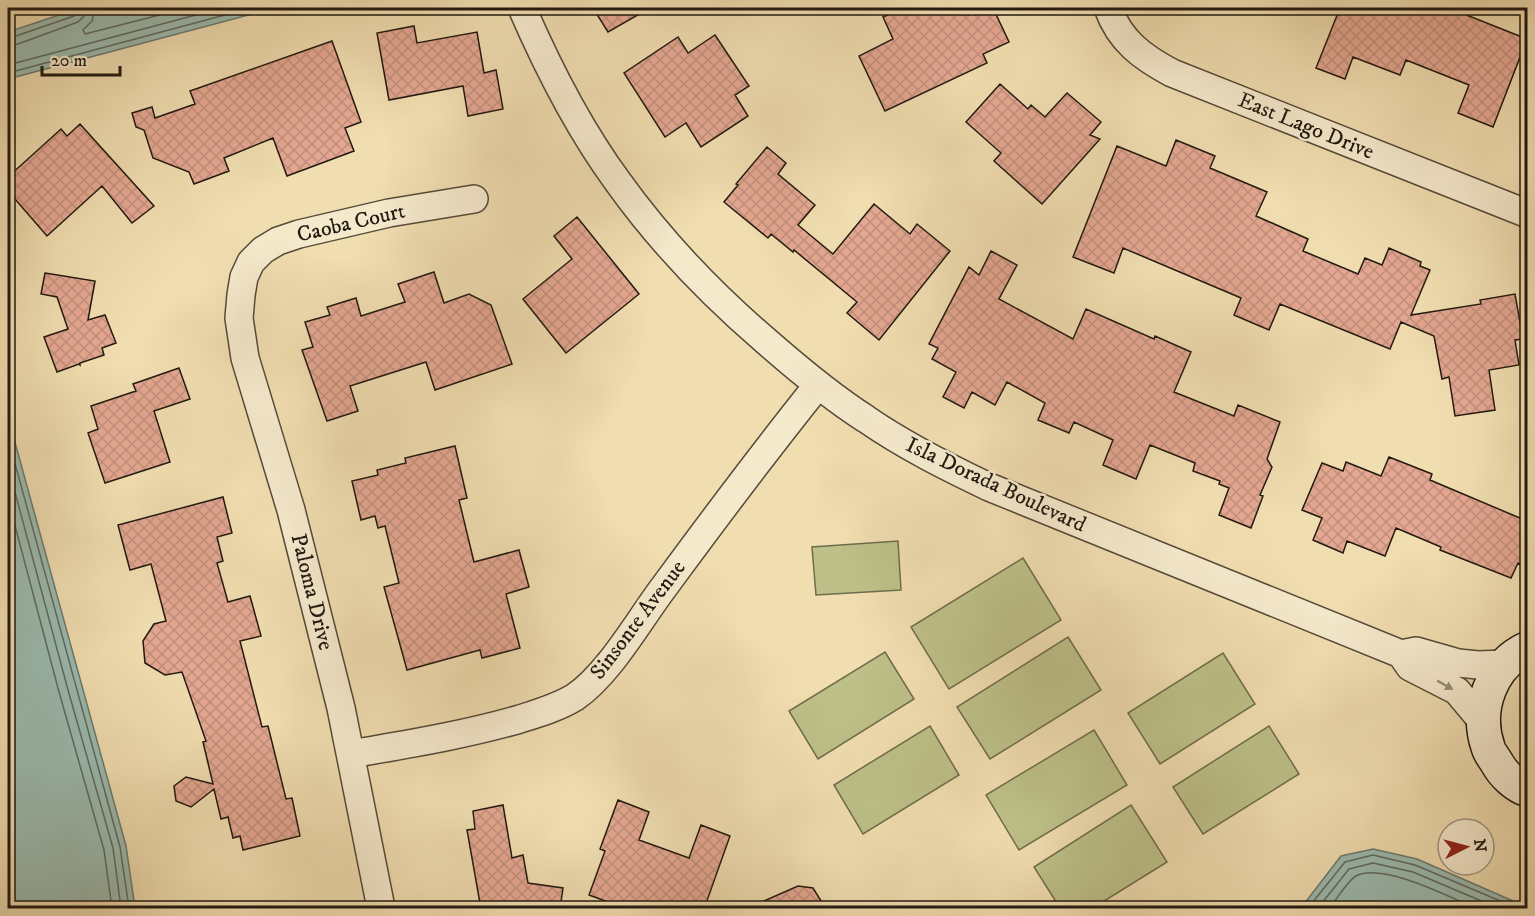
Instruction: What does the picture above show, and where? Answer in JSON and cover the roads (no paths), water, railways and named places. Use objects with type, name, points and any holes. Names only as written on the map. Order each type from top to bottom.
[{"type":"street","name":"Isla Dorada Boulevard","points":[[522,8],[590,140],[617,181],[655,231],[722,303],[818,385],[866,420],[896,438],[930,458],[989,487],[1401,654],[1410,667],[1456,691],[1483,722]]},
{"type":"street","name":"East Lago Drive","points":[[1108,8],[1121,34],[1133,48],[1151,62],[1172,73],[1527,214]]},
{"type":"street","name":"Caoba Court","points":[[244,277],[251,262],[263,250],[278,241],[389,213],[474,198]]},
{"type":"street","name":"Paloma Drive","points":[[244,277],[239,318],[244,358],[291,510],[338,696],[381,909]]},
{"type":"street","name":"Sinsonte Avenue","points":[[351,754],[494,726],[553,708],[574,698],[611,660],[818,385]]},
{"type":"street","name":"Isla Dorada Boulevard","points":[[1401,654],[1416,651],[1458,663],[1478,665],[1516,656]]},
{"type":"street","points":[[1516,656],[1492,681],[1485,701],[1483,722],[1488,748],[1501,770],[1520,788],[1527,790]]},
{"type":"water","points":[[80,8],[275,8],[8,79],[8,32]]},
{"type":"water","points":[[8,417],[126,846],[135,908],[8,908]]},
{"type":"water","points":[[1373,849],[1417,859],[1436,867],[1436,877],[1458,877],[1527,908],[1301,908],[1341,856]]}]
